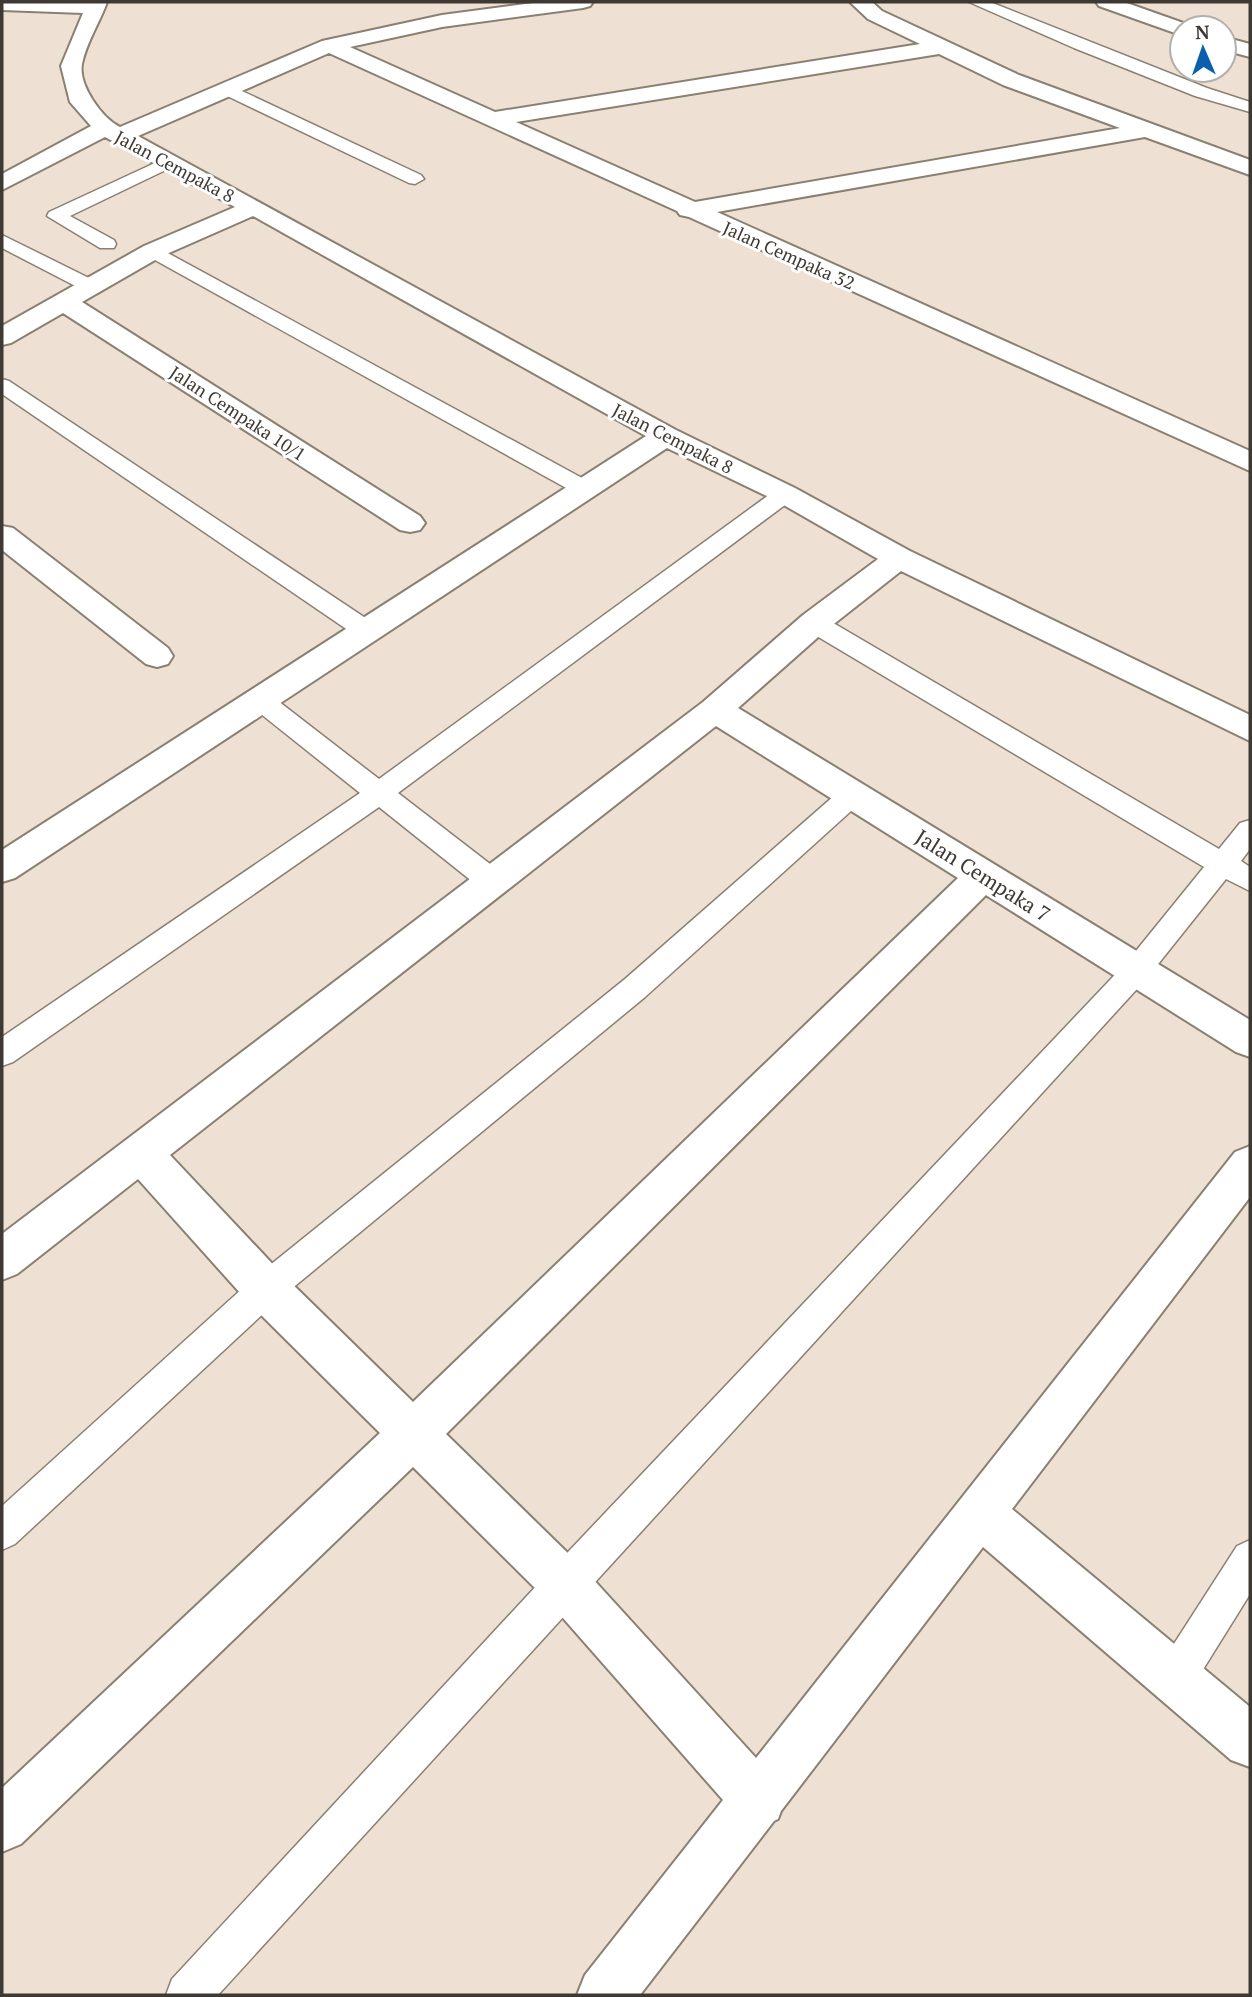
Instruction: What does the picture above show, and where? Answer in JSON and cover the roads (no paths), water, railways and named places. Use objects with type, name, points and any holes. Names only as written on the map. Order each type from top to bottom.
[{"type":"street","points":[[2,183],[113,132],[227,89],[329,45],[442,21],[583,2]]},
{"type":"street","points":[[860,2],[875,15],[1011,80],[1249,166]]},
{"type":"street","points":[[1106,2],[1168,24]]},
{"type":"street","points":[[2,4],[95,4]]},
{"type":"street","name":"Jalan Cempaka 8","points":[[95,4],[71,66],[81,102],[113,132],[666,436],[785,494],[900,558],[1250,729]]},
{"type":"street","name":"Jalan Cempaka 32","points":[[329,45],[688,210],[1250,461]]},
{"type":"street","points":[[491,118],[942,47]]},
{"type":"street","points":[[688,210],[1146,130]]},
{"type":"street","points":[[2,337],[66,303],[153,251],[252,208]]},
{"type":"street","name":"Jalan Cempaka 10/1","points":[[66,303],[410,523]]},
{"type":"street","points":[[2,868],[666,436]]},
{"type":"street","points":[[2,535],[158,656]]},
{"type":"street","points":[[2,1260],[715,710],[814,623],[900,558]]},
{"type":"street","name":"Jalan Cempaka 7","points":[[715,710],[1250,1040]]},
{"type":"street","points":[[2,1825],[413,1434],[983,876]]},
{"type":"street","points":[[141,1153],[266,1289],[565,1584],[759,1800]]},
{"type":"street","points":[[605,1995],[1250,1165]]},
{"type":"street","points":[[980,1514],[1250,1741]]},
{"type":"lane","points":[[976,2],[1165,78],[1250,107]]},
{"type":"lane","points":[[227,89],[415,179]]},
{"type":"lane","points":[[107,244],[56,216],[170,161]]},
{"type":"lane","points":[[2,241],[92,288]]},
{"type":"lane","points":[[153,251],[585,489]]},
{"type":"lane","points":[[2,385],[367,631]]},
{"type":"lane","points":[[2,1053],[377,794],[785,494]]},
{"type":"lane","points":[[814,623],[1236,872]]},
{"type":"lane","points":[[260,700],[493,882]]},
{"type":"lane","points":[[2,1531],[266,1289],[635,988],[852,795]]},
{"type":"lane","points":[[188,1995],[565,1584],[1137,970],[1236,872],[1250,830]]},
{"type":"lane","points":[[1175,1678],[1250,1559]]}]
